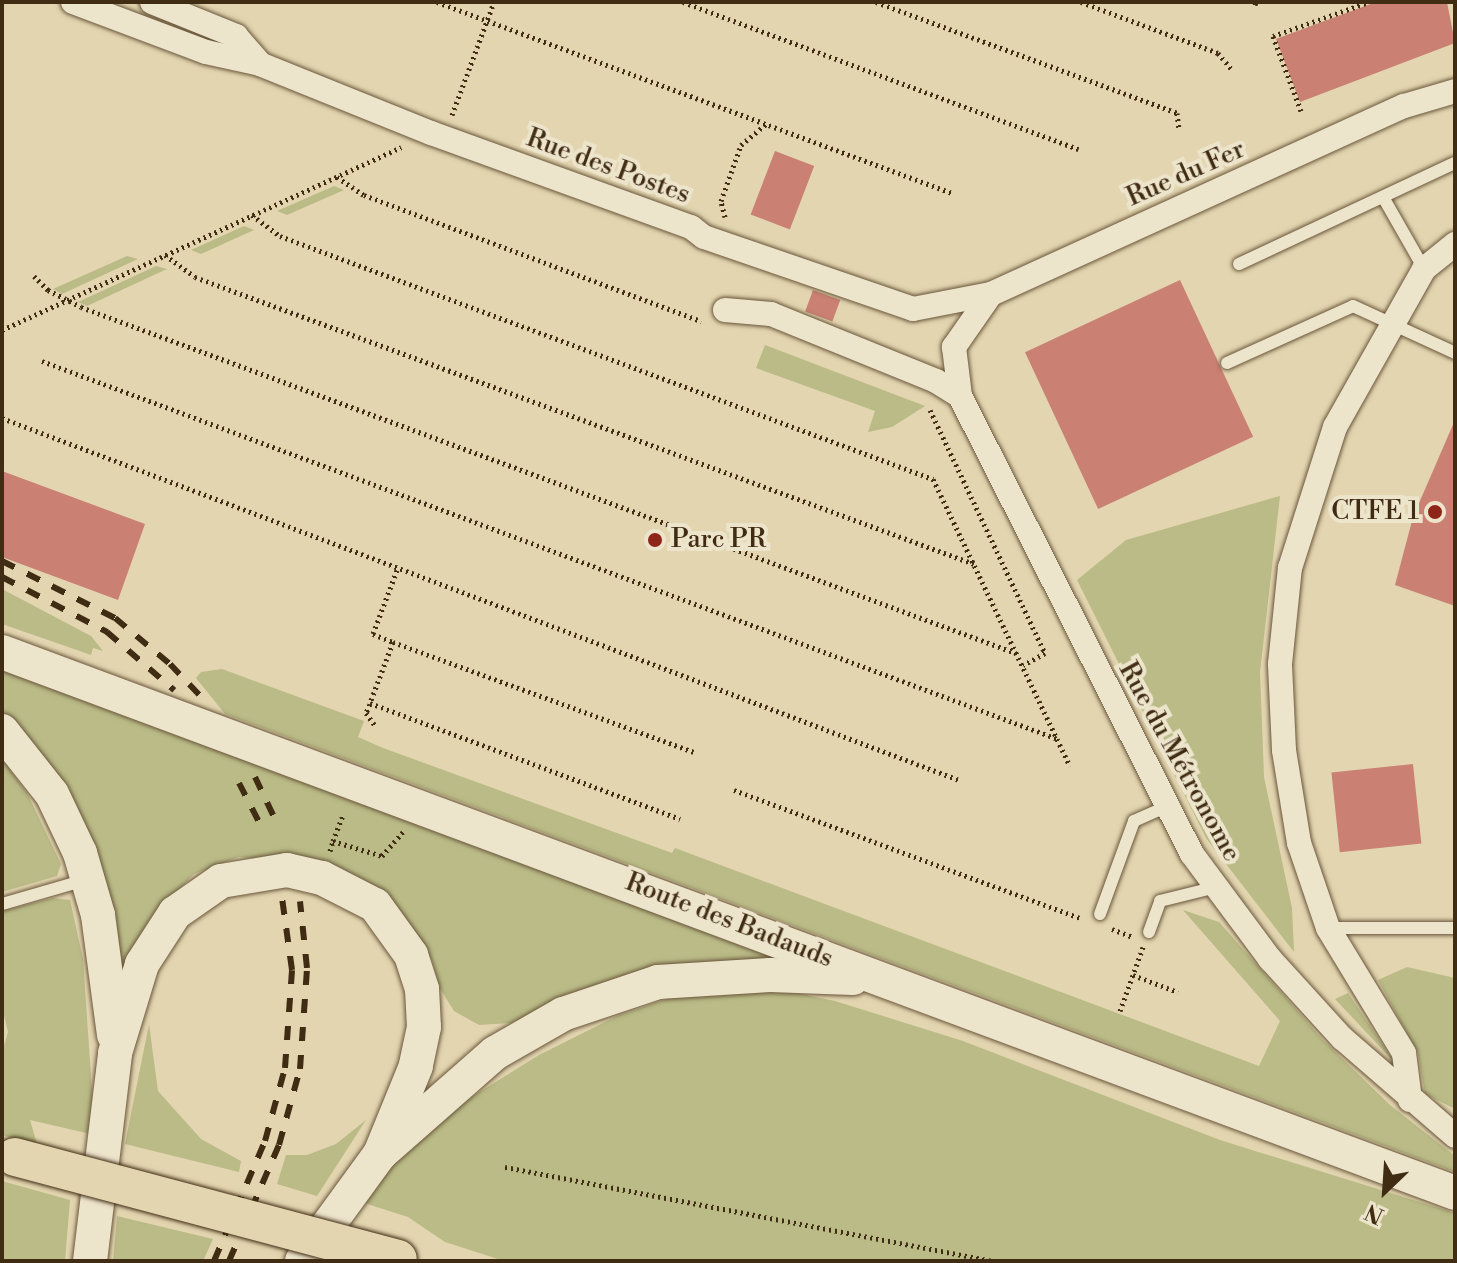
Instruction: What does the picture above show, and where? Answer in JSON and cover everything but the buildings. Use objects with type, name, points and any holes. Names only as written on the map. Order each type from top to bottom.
[{"type":"main road","name":"Route des Badauds","points":[[2,652],[1455,1193]]},
{"type":"main road","points":[[2,731],[52,794],[88,879],[109,980],[115,1053]]},
{"type":"main road","points":[[90,1261],[115,1053],[142,964],[159,932],[197,894],[249,873],[287,870],[332,881],[375,905],[396,929],[422,989],[424,1027],[416,1066],[380,1154]]},
{"type":"main road","points":[[302,1261],[380,1154],[495,1053],[563,1014],[658,982],[770,975],[881,978]]},
{"type":"main road","points":[[15,1157],[398,1259]]},
{"type":"street","name":"Rue des Postes","points":[[73,2],[206,52],[260,64],[431,133],[889,305],[939,307]]},
{"type":"street","name":"Rue des Postes","points":[[152,2],[236,36],[260,64]]},
{"type":"street","name":"Rue du Fer","points":[[939,307],[991,294],[1404,106],[1455,91]]},
{"type":"street","points":[[1410,1100],[1404,1053],[1328,928],[1299,843],[1284,750],[1281,650],[1290,568],[1335,427],[1424,269],[1455,244]]},
{"type":"street","name":"Rue du Métronome","points":[[991,294],[954,347],[960,396],[1167,806],[1216,887],[1270,959],[1331,1026],[1410,1100],[1455,1136]]},
{"type":"street","points":[[714,316],[771,314],[936,381],[960,396]]},
{"type":"lane","points":[[1239,264],[1455,163]]},
{"type":"lane","points":[[1383,197],[1424,269]]},
{"type":"lane","points":[[1227,363],[1353,306],[1455,353]]},
{"type":"lane","points":[[1100,920],[1134,821],[1167,806]]},
{"type":"lane","points":[[2,904],[88,879]]},
{"type":"lane","points":[[1149,932],[1160,901],[1216,887]]},
{"type":"lane","points":[[1328,928],[1455,928]]},
{"type":"path","points":[[437,2],[952,193]]},
{"type":"path","points":[[2,330],[64,298],[337,177],[449,122],[494,2]]},
{"type":"path","points":[[683,2],[1079,149]]},
{"type":"path","points":[[876,2],[1177,113],[1179,130]]},
{"type":"path","points":[[1081,2],[1218,53],[1233,71]]},
{"type":"path","points":[[1301,111],[1273,36],[1369,2]]},
{"type":"path","points":[[729,225],[721,201],[741,145],[766,124]]},
{"type":"path","points":[[337,177],[364,195],[714,316]]},
{"type":"path","points":[[252,215],[280,236],[933,479],[1070,766]]},
{"type":"path","points":[[165,255],[195,277],[974,564]]},
{"type":"path","points":[[34,276],[64,298],[1016,653]]},
{"type":"path","points":[[42,361],[1058,739]]},
{"type":"path","points":[[926,402],[1045,653],[1023,665]]},
{"type":"path","points":[[2,418],[397,570],[959,780]]},
{"type":"path","points":[[397,570],[373,634],[693,752]]},
{"type":"path","points":[[376,727],[366,713],[393,642]]},
{"type":"path","points":[[370,703],[680,819]]},
{"type":"path","points":[[734,790],[1086,920]]},
{"type":"path","points":[[333,841],[343,815]]},
{"type":"path","points":[[382,856],[401,834]]},
{"type":"path","points":[[1100,920],[1145,941],[1120,1011]]},
{"type":"path","points":[[1133,975],[1178,992]]},
{"type":"path","points":[[505,1167],[995,1261]]},
{"type":"green space","points":[[334,186],[344,190],[287,215],[277,211]]},
{"type":"green space","points":[[244,226],[254,230],[201,254],[191,250]]},
{"type":"green space","points":[[127,256],[138,259],[62,294],[53,289]]},
{"type":"green space","points":[[156,266],[167,269],[87,306],[78,302]]},
{"type":"green space","points":[[765,345],[925,406],[892,427],[868,432],[875,411],[756,368]]},
{"type":"green space","points":[[1280,496],[1260,672],[1264,777],[1292,908],[1294,952],[1206,838],[1077,580],[1126,540]]},
{"type":"green space","points":[[2,589],[91,636],[103,651],[93,648],[91,655],[2,624]]},
{"type":"green space","points":[[2,669],[795,964],[692,964],[616,978],[511,1023],[479,1025],[454,1011],[439,987],[432,960],[399,910],[305,863],[239,857],[194,874],[151,918],[122,969],[43,764],[2,712]]},
{"type":"green space","points":[[222,669],[364,721],[358,737],[383,748],[672,853],[675,848],[1259,1066],[1280,1021],[1183,910],[1219,922],[1323,1040],[1390,1105],[1455,1156],[1455,1172],[225,714],[196,678],[201,672]]},
{"type":"green space","points":[[2,759],[27,793],[61,864],[57,876],[2,892]]},
{"type":"green space","points":[[53,898],[70,900],[83,959],[95,1135],[30,1120],[37,1144],[2,1135],[2,1053],[8,1032],[2,1007],[2,911]]},
{"type":"green space","points":[[1407,967],[1455,978],[1455,1109],[1425,1094],[1418,1053],[1378,980]]},
{"type":"green space","points":[[773,988],[835,1001],[963,1041],[1220,1140],[1455,1213],[1455,1261],[504,1261],[445,1242],[408,1217],[361,1202],[395,1159],[449,1111],[539,1055],[617,1016],[679,995]]},
{"type":"green space","points":[[1348,993],[1395,1063],[1335,999]]},
{"type":"green space","points":[[149,1024],[158,1091],[201,1139],[241,1161],[239,1172],[125,1144]]},
{"type":"green space","points":[[366,1120],[317,1196],[277,1184],[286,1155],[307,1155],[336,1144]]},
{"type":"green space","points":[[2,1181],[70,1200],[65,1261],[2,1261]]},
{"type":"green space","points":[[117,1216],[213,1239],[203,1261],[113,1261]]},
{"type":"railway","points":[[2,561],[115,618],[170,664],[206,702]]},
{"type":"railway","points":[[2,577],[107,632],[174,690]]},
{"type":"railway","points":[[255,777],[274,817]]},
{"type":"railway","points":[[239,783],[260,824]]},
{"type":"railway","points":[[214,1261],[265,1141],[285,1068],[292,970],[282,898]]},
{"type":"railway","points":[[229,1261],[279,1145],[300,1069],[307,968],[300,901]]},
{"type":"place","name":"CTFE 1","points":[[1435,512]]},
{"type":"place","name":"Parc PR","points":[[655,540]]}]
